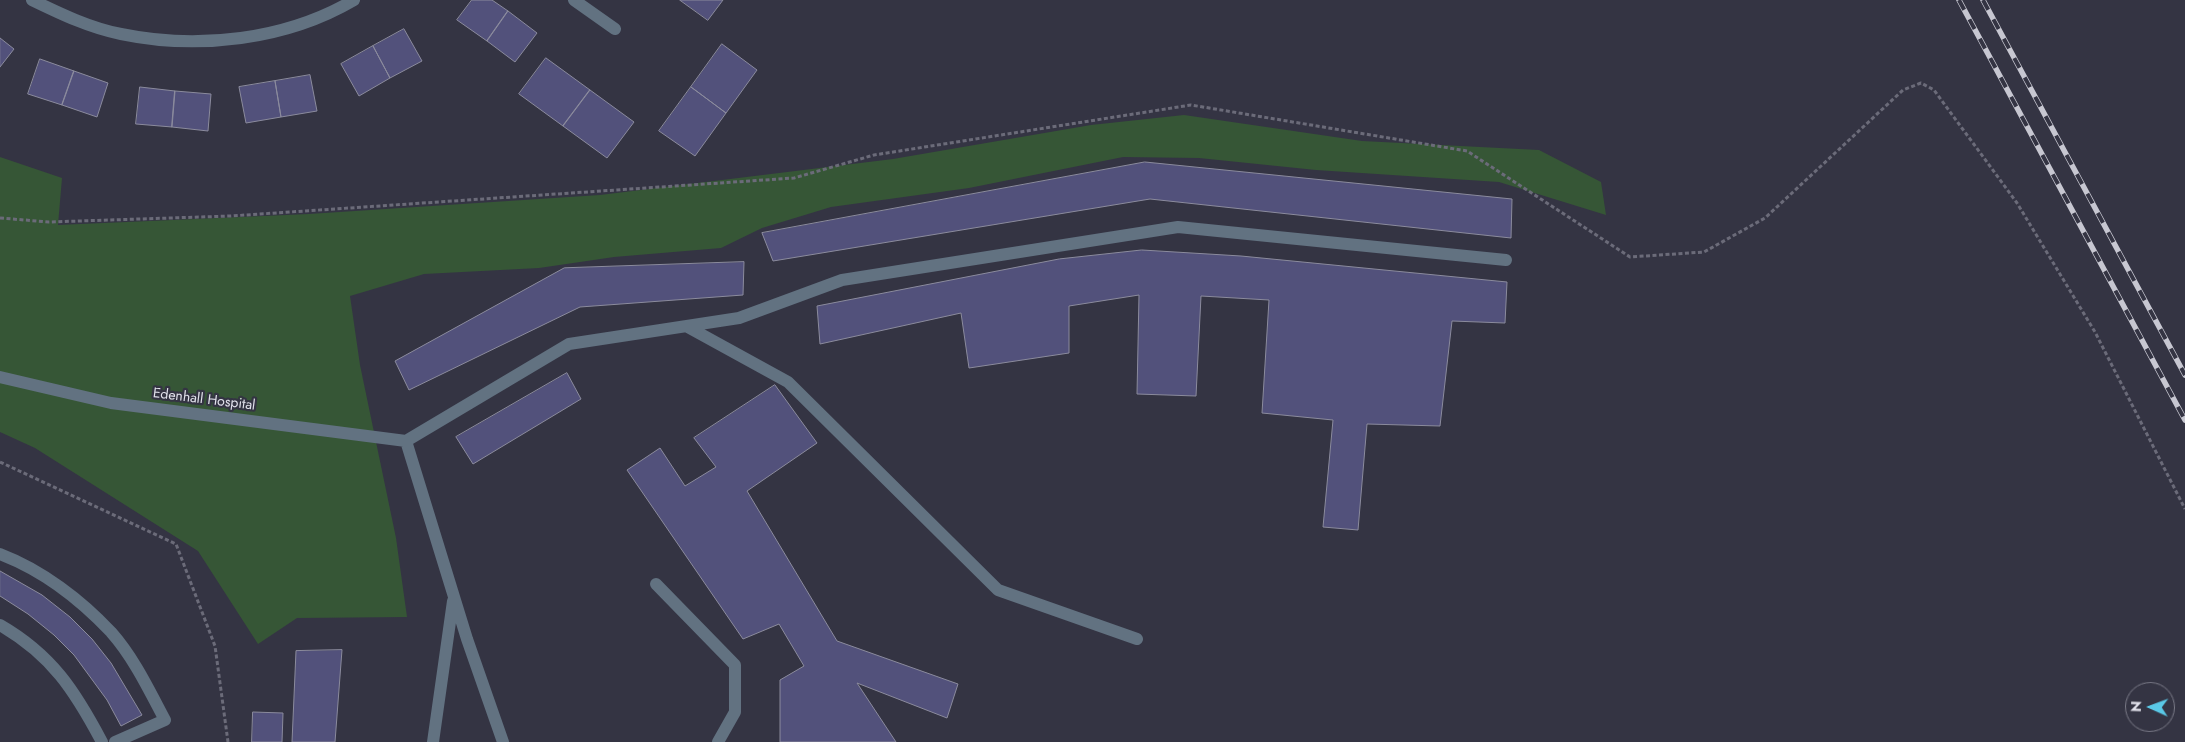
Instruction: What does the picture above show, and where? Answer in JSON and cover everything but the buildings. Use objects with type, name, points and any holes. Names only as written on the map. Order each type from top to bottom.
[{"type":"street","points":[[32,0],[72,19],[121,34],[173,41],[227,40],[280,31],[336,11],[354,0]]},
{"type":"street","points":[[574,0],[615,29]]},
{"type":"street","points":[[503,742],[454,596],[406,441],[569,344],[739,318],[842,280],[1178,226],[1506,260]]},
{"type":"street","points":[[686,326],[788,382],[998,590],[1137,639]]},
{"type":"street","name":"Edenhall Hospital","points":[[0,377],[111,403],[406,441]]},
{"type":"street","points":[[0,554],[47,578],[81,605],[112,633],[141,674],[165,720],[115,742]]},
{"type":"street","points":[[656,584],[736,665],[735,712],[718,742]]},
{"type":"street","points":[[433,742],[454,596]]},
{"type":"street","points":[[0,625],[35,648],[62,676],[82,704],[102,742]]},
{"type":"path","points":[[0,218],[50,222],[231,216],[794,178],[874,155],[1191,105],[1467,151],[1630,257],[1704,252],[1765,218],[1903,90],[1920,82],[1934,90],[2017,203],[2095,332],[2185,509]]},
{"type":"path","points":[[0,462],[176,544],[215,646],[228,742]]},
{"type":"green space","points":[[1184,115],[1362,141],[1539,150],[1601,182],[1606,215],[1499,182],[1316,170],[1199,158],[1123,157],[969,188],[831,207],[762,228],[721,248],[614,257],[539,268],[424,274],[350,296],[360,365],[396,538],[407,617],[297,618],[258,644],[198,551],[35,448],[0,432],[0,157],[62,178],[58,225],[309,214],[600,195],[893,159],[1091,125]]},
{"type":"railway","points":[[1959,0],[2185,420]]},
{"type":"railway","points":[[1983,0],[2185,375]]}]
